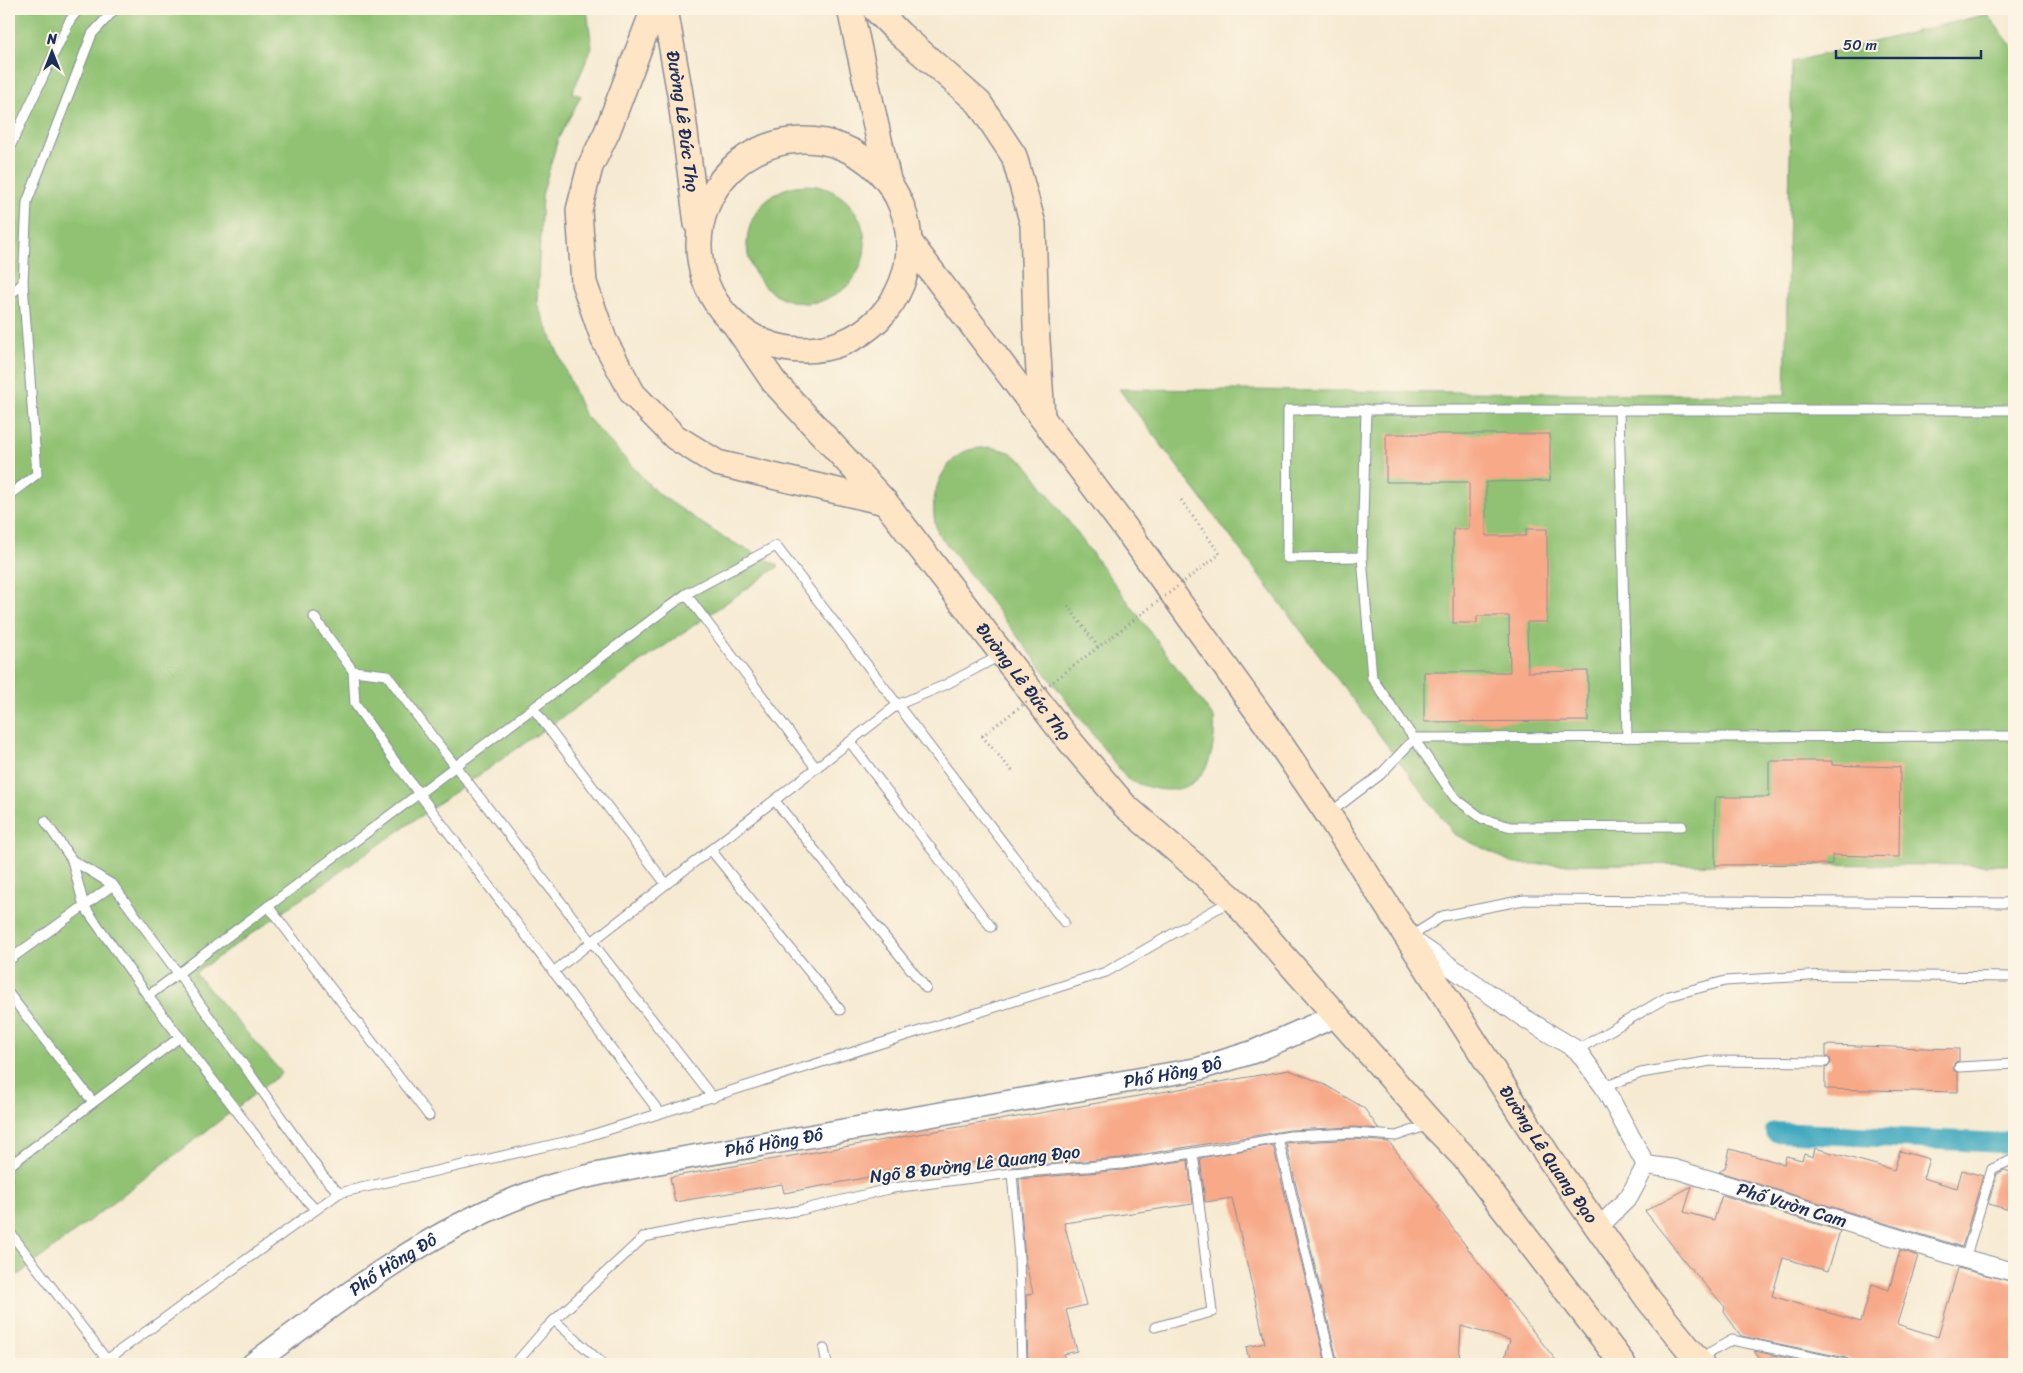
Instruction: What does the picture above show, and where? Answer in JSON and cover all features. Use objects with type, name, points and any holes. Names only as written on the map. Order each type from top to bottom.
[{"type":"main road","points":[[654,9],[608,132],[590,166],[579,210],[584,283],[604,340],[633,394],[675,437],[717,463],[885,502]]},
{"type":"main road","name":"Đường Lê Đức Thọ","points":[[665,9],[680,94],[698,234],[700,268],[713,300],[736,326],[774,382],[885,502],[1063,733],[1125,806],[1233,899],[1335,1016]]},
{"type":"main road","points":[[736,326],[765,344],[799,351],[833,347],[864,332],[890,308],[905,278],[910,244],[905,210],[888,180],[850,9]]},
{"type":"main road","points":[[875,9],[900,34],[978,103],[1014,156],[1033,224],[1036,325],[1042,417]]},
{"type":"main road","points":[[698,234],[708,200],[729,170],[758,150],[793,140],[829,142],[854,152],[862,156],[888,180]]},
{"type":"main road","points":[[910,244],[1132,537],[1328,814],[1408,938]]},
{"type":"main road","name":"Đường Lê Quang Đạo","points":[[1408,938],[1521,1116],[1648,1299],[1699,1362]]},
{"type":"main road","points":[[1335,1016],[1464,1157],[1623,1364]]},
{"type":"street","points":[[1408,938],[1524,1018],[1577,1050],[1604,1087],[1646,1165],[1629,1197],[1598,1228]]},
{"type":"street","name":"Phố Hồng Đô","points":[[253,1364],[370,1278],[422,1244],[467,1219],[526,1194],[582,1177],[650,1164],[1198,1069],[1253,1052],[1335,1016]]},
{"type":"street","name":"Phố Vườn Cam","points":[[1646,1165],[1675,1169],[1965,1259],[2014,1272]]},
{"type":"lane","points":[[9,149],[70,20],[79,9]]},
{"type":"lane","points":[[9,495],[37,474],[23,283],[27,202],[92,34],[115,9]]},
{"type":"lane","points":[[9,296],[23,283]]},
{"type":"lane","points":[[1366,409],[1362,557],[1372,678],[1455,798],[1483,819],[1511,827],[1682,826]]},
{"type":"lane","points":[[1619,409],[1627,737]]},
{"type":"lane","points":[[1362,557],[1287,558],[1288,410],[2014,410]]},
{"type":"lane","points":[[148,996],[686,594],[776,546],[1064,922]]},
{"type":"lane","points":[[686,594],[816,768]]},
{"type":"lane","points":[[314,617],[352,671],[355,704],[418,794],[660,1113]]},
{"type":"lane","points":[[553,972],[897,705],[945,685],[1003,654]]},
{"type":"lane","points":[[352,671],[387,675],[713,1098]]},
{"type":"lane","points":[[533,708],[666,884]]},
{"type":"lane","points":[[1328,814],[1380,775],[1415,738],[2014,736]]},
{"type":"lane","points":[[850,742],[990,927]]},
{"type":"lane","points":[[775,800],[926,988]]},
{"type":"lane","points":[[45,821],[72,860],[84,906],[148,996],[299,1192],[315,1209]]},
{"type":"lane","points":[[711,850],[840,1010]]},
{"type":"lane","points":[[72,860],[113,885],[323,1176],[339,1193]]},
{"type":"lane","points":[[9,960],[113,885]]},
{"type":"lane","points":[[9,1231],[104,1362],[339,1193],[582,1138],[1106,972],[1233,899]]},
{"type":"lane","points":[[1408,938],[1443,916],[1524,900],[2014,903]]},
{"type":"lane","points":[[268,906],[429,1116]]},
{"type":"lane","points":[[1577,1050],[1670,996],[1725,981],[1825,975],[2014,977]]},
{"type":"lane","points":[[9,994],[93,1102]]},
{"type":"lane","points":[[9,1166],[180,1036]]},
{"type":"lane","points":[[1604,1087],[1641,1073],[1711,1060],[1826,1062]]},
{"type":"lane","points":[[1959,1067],[2014,1064]]},
{"type":"lane","name":"Ngõ 8 Đường Lê Quang Đạo","points":[[515,1364],[554,1320],[644,1237],[698,1226],[801,1210],[893,1188],[1012,1173],[1122,1164],[1290,1136],[1354,1133],[1396,1136],[1432,1124]]},
{"type":"lane","points":[[1278,1138],[1332,1364]]},
{"type":"lane","points":[[1155,1327],[1212,1312],[1193,1153]]},
{"type":"lane","points":[[1965,1259],[1992,1169],[2014,1159]]},
{"type":"lane","points":[[1012,1173],[1019,1258],[1022,1364]]},
{"type":"lane","points":[[554,1320],[603,1364]]},
{"type":"lane","points":[[1699,1362],[1732,1340],[1845,1364]]},
{"type":"lane","points":[[824,1349],[827,1364]]},
{"type":"path","points":[[1013,772],[982,736],[1220,554],[1180,500]]},
{"type":"path","points":[[1068,606],[1098,648]]},
{"type":"green space","points":[[9,9],[587,9],[592,48],[572,93],[581,96],[558,139],[542,195],[537,304],[584,414],[656,492],[721,536],[779,566],[195,973],[282,1073],[9,1282]]},
{"type":"green space","points":[[1987,14],[2014,49],[2014,865],[1515,864],[1454,834],[1119,389],[1785,395],[1792,62]]},
{"type":"green space","points":[[806,185],[828,190],[839,195],[855,211],[860,222],[865,244],[860,266],[855,277],[839,293],[828,298],[806,303],[784,298],[773,293],[757,277],[752,266],[747,244],[752,222],[757,211],[773,195],[784,190]]},
{"type":"green space","points":[[990,447],[1010,452],[1026,464],[1214,718],[1214,739],[1210,757],[1204,771],[1194,782],[1181,788],[1166,790],[1148,787],[1127,779],[938,533],[935,522],[934,498],[941,476],[956,458],[966,451]]},
{"type":"building","points":[[1386,434],[1550,434],[1550,481],[1486,482],[1486,536],[1526,536],[1526,529],[1547,529],[1547,622],[1527,622],[1528,672],[1588,671],[1588,721],[1424,722],[1424,672],[1510,672],[1509,616],[1477,616],[1477,623],[1453,623],[1453,529],[1469,529],[1469,482],[1386,482]]},
{"type":"building","points":[[1769,761],[1832,761],[1832,765],[1900,767],[1899,857],[1832,855],[1832,864],[1715,865],[1715,797],[1769,797]]},
{"type":"building","points":[[1826,1045],[1959,1049],[1959,1061],[1955,1062],[1953,1067],[1954,1071],[1958,1073],[1958,1092],[1825,1089],[1825,1068],[1831,1063],[1830,1059],[1826,1056]]},
{"type":"building","points":[[1289,1070],[1322,1083],[1364,1108],[1379,1129],[1354,1127],[1290,1130],[1121,1158],[1013,1167],[1013,1164],[998,1167],[997,1159],[934,1169],[933,1165],[784,1193],[782,1184],[675,1202],[670,1177]]},
{"type":"building","points":[[1354,1139],[1389,1142],[1440,1207],[1437,1207],[1478,1262],[1559,1364],[1503,1364],[1510,1340],[1461,1326],[1459,1364],[1338,1364],[1286,1143]]},
{"type":"building","points":[[1273,1145],[1326,1364],[1306,1364],[1305,1360],[1284,1364],[1250,1364],[1246,1347],[1265,1343],[1232,1198],[1205,1202],[1200,1158]]},
{"type":"building","points":[[1815,1148],[1894,1170],[1900,1151],[1929,1159],[1923,1178],[1957,1188],[1962,1170],[1983,1176],[1962,1247],[1719,1172],[1725,1168],[1730,1149],[1784,1164],[1786,1156],[1802,1160],[1804,1154],[1813,1157]]},
{"type":"building","points":[[1188,1160],[1193,1204],[1064,1223],[1086,1305],[1066,1310],[1077,1351],[1064,1354],[1066,1364],[1028,1364],[1026,1295],[1033,1293],[1025,1261],[1019,1179],[1123,1170]]},
{"type":"building","points":[[2004,1170],[2014,1173],[2014,1211],[1988,1204],[1997,1174]]},
{"type":"building","points":[[1692,1186],[1684,1212],[1714,1220],[1722,1195],[1840,1231],[1828,1271],[1783,1258],[1772,1296],[1861,1322],[1872,1284],[1889,1290],[1900,1250],[1918,1256],[1897,1324],[1938,1337],[1958,1268],[2014,1282],[2014,1364],[1851,1364],[1850,1360],[1846,1358],[1741,1336],[1724,1312],[1725,1307],[1687,1264],[1645,1211]]},
{"type":"building","points":[[1754,1351],[1816,1364],[1764,1364]]},
{"type":"waterway","points":[[1775,1132],[2003,1143],[2014,1137]]}]
